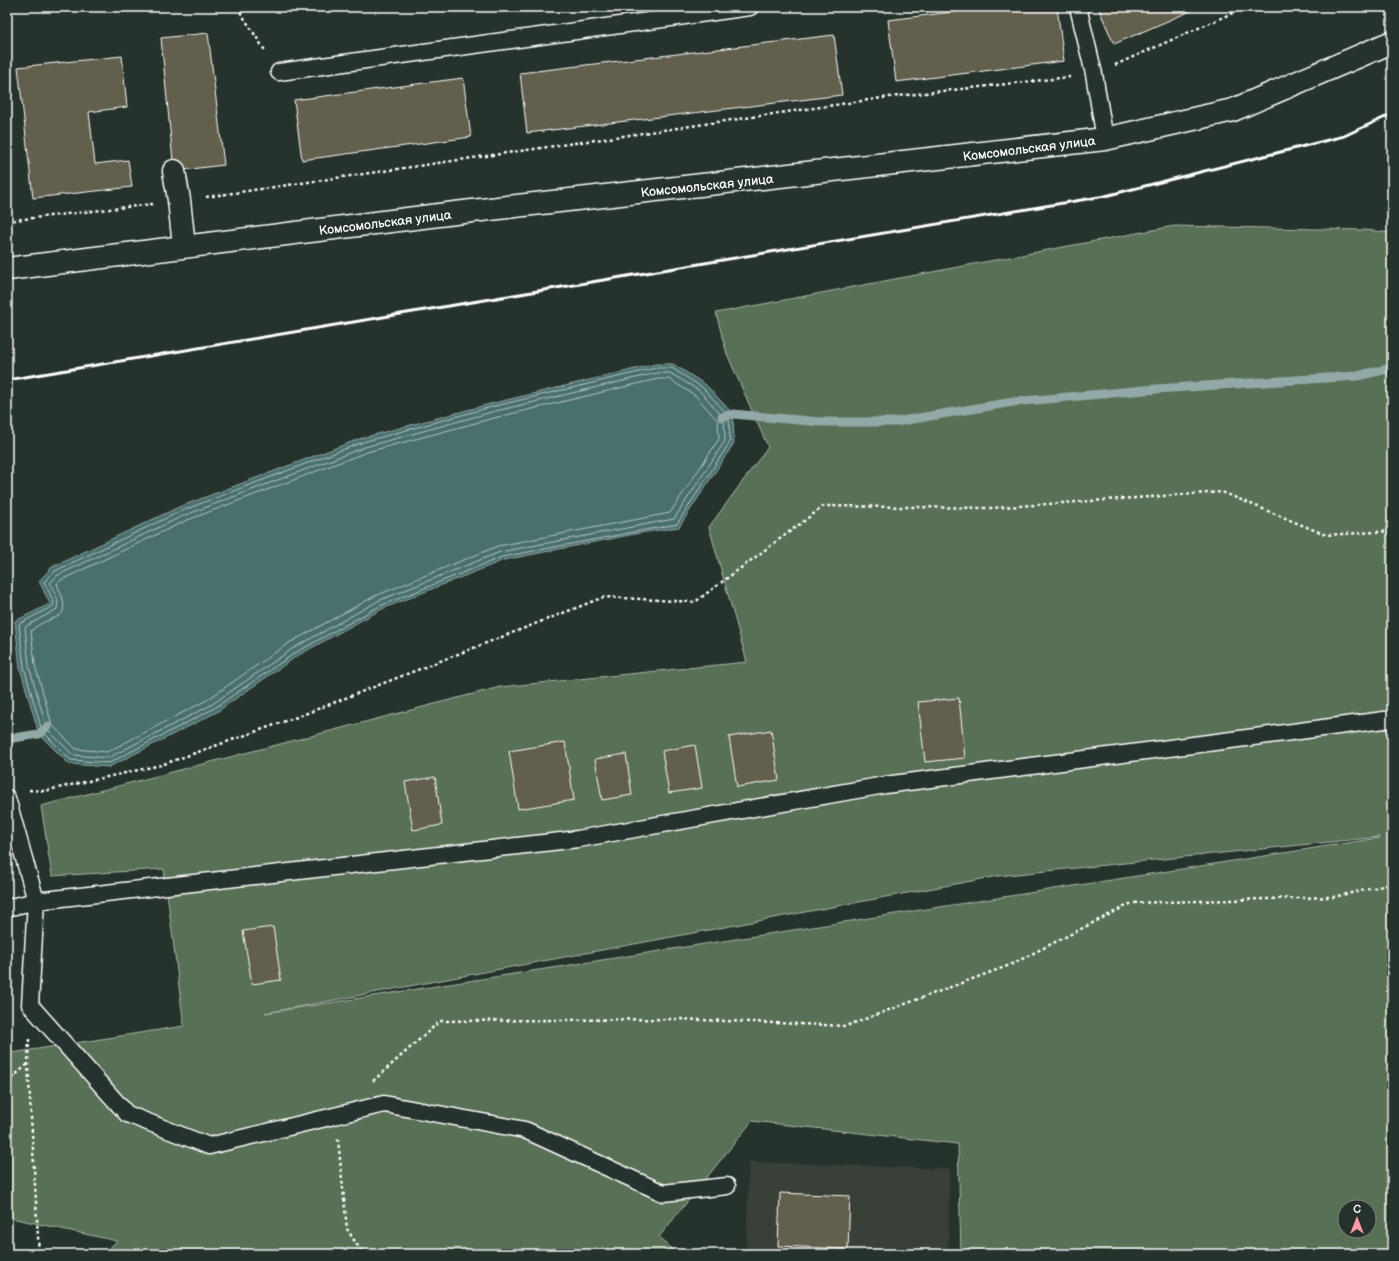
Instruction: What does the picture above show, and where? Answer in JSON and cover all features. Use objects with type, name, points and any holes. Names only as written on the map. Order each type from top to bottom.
[{"type":"street","name":"Комсомольская улица","points":[[7,269],[448,214],[1105,139],[1233,110],[1392,42]]},
{"type":"street","points":[[174,170],[184,246]]},
{"type":"lane","points":[[279,72],[750,7]]},
{"type":"lane","points":[[1078,7],[1094,74],[1105,139]]},
{"type":"lane","points":[[7,908],[36,901],[578,839],[885,786],[1392,720]]},
{"type":"lane","points":[[7,798],[36,901],[30,1005],[127,1114],[209,1146],[384,1104],[525,1130],[663,1193],[727,1186]]},
{"type":"path","points":[[237,7],[279,72]]},
{"type":"path","points":[[7,222],[255,191],[889,97],[1094,74],[1246,7]]},
{"type":"path","points":[[22,789],[44,791],[161,766],[297,717],[604,597],[695,602],[824,506],[990,508],[1222,492],[1326,535],[1392,531]]},
{"type":"path","points":[[370,1084],[440,1021],[678,1019],[846,1026],[1010,965],[1132,903],[1332,897],[1392,884]]},
{"type":"path","points":[[30,1005],[28,1064],[39,1254]]},
{"type":"path","points":[[7,1082],[28,1064]]},
{"type":"path","points":[[335,1116],[347,1229],[363,1254]]},
{"type":"shaded area","points":[[749,1162],[950,1169],[948,1254],[746,1254]]},
{"type":"green space","points":[[1174,226],[1365,230],[1392,233],[1392,1254],[961,1254],[958,1144],[752,1121],[659,1237],[677,1254],[103,1254],[117,1241],[7,1217],[7,1004],[12,1053],[184,1026],[164,869],[52,876],[41,806],[500,687],[747,662],[709,527],[768,447],[727,354],[716,313]],"holes":[[[1379,838],[265,1013],[998,876]]]},
{"type":"water","points":[[656,364],[673,364],[706,385],[733,414],[734,443],[679,527],[640,533],[504,560],[382,609],[297,656],[215,713],[109,767],[69,764],[39,734],[20,668],[15,621],[50,604],[39,581],[52,567],[179,507],[362,438],[490,404]]},
{"type":"building","points":[[992,7],[1057,7],[1064,61],[896,82],[888,20]]},
{"type":"building","points":[[1098,7],[1200,7],[1114,44]]},
{"type":"building","points":[[208,33],[224,165],[174,171],[161,38]]},
{"type":"building","points":[[834,35],[842,95],[527,133],[520,73]]},
{"type":"building","points":[[122,56],[127,107],[89,112],[95,164],[128,160],[132,187],[33,198],[18,67]]},
{"type":"building","points":[[463,78],[471,137],[302,160],[294,100]]},
{"type":"building","points":[[959,698],[965,758],[925,762],[918,702]]},
{"type":"building","points":[[771,730],[779,780],[737,787],[729,737]]},
{"type":"building","points":[[565,742],[574,800],[518,809],[509,751]]},
{"type":"building","points":[[695,745],[702,788],[669,793],[662,751]]},
{"type":"building","points":[[626,754],[632,795],[602,800],[595,759]]},
{"type":"building","points":[[435,777],[442,825],[413,830],[405,782]]},
{"type":"building","points":[[273,927],[281,980],[252,984],[243,931]]},
{"type":"building","points":[[780,1193],[850,1196],[848,1249],[778,1246]]},
{"type":"waterway","points":[[722,417],[733,414],[821,422],[895,422],[1013,402],[1156,389],[1357,376],[1392,368]]},
{"type":"waterway","points":[[7,739],[39,734],[48,726]]},
{"type":"railway","points":[[7,380],[1105,196],[1344,136],[1392,114]]}]
